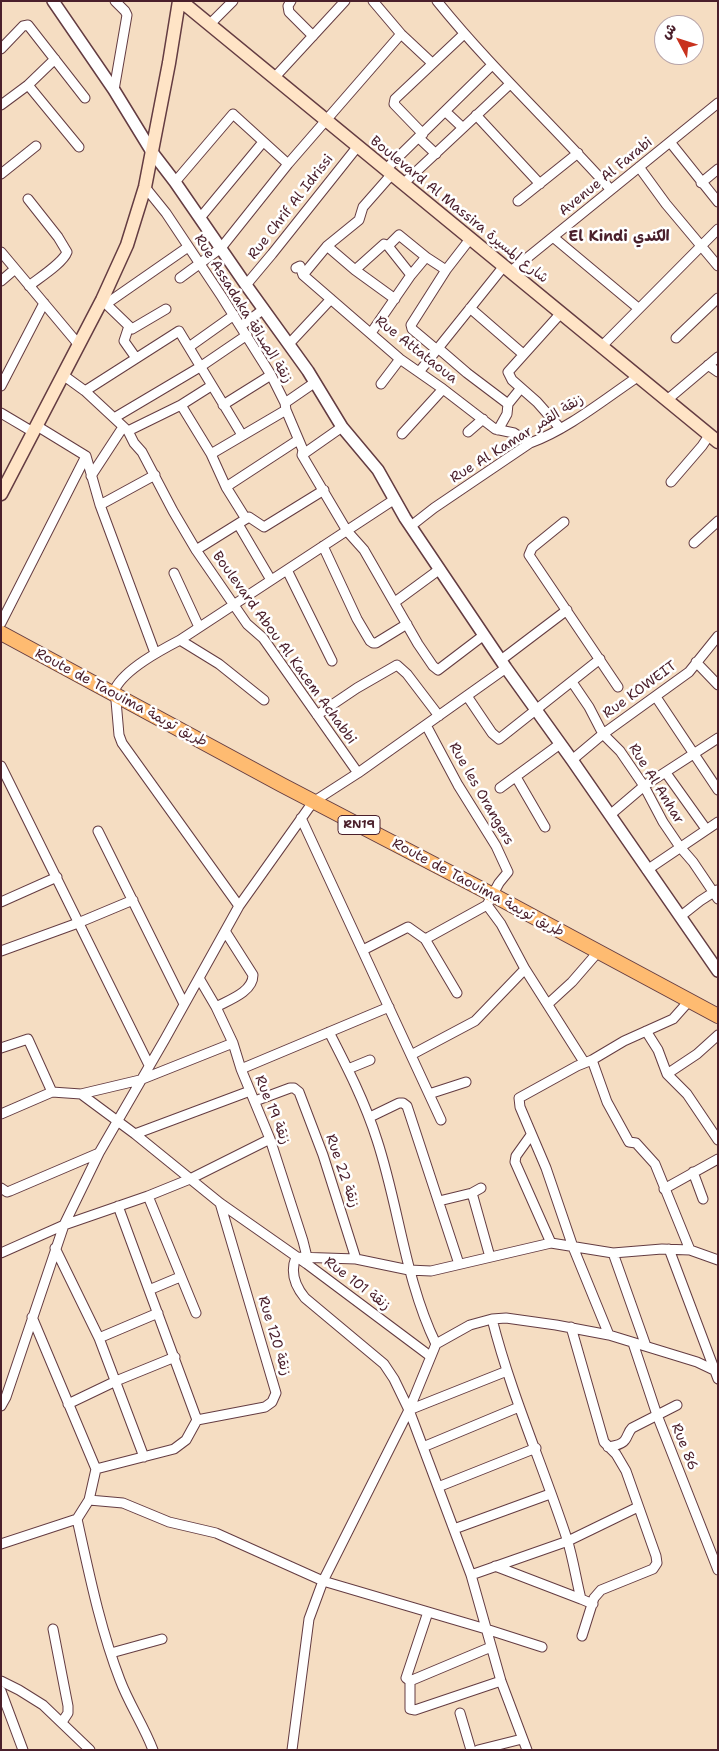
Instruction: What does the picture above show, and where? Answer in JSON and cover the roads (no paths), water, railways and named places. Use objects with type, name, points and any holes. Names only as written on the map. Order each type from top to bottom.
[{"type":"main road","name":"Boulevard Al Massira شارع المسيرة","points":[[180,1],[714,438]]},
{"type":"main road","points":[[1,494],[79,345],[104,302],[127,245],[145,187],[180,1]]},
{"type":"main road","name":"Route de Taouima طريق تويمة","points":[[1,633],[490,900],[598,952],[718,1016]]},
{"type":"street","points":[[53,1],[114,90],[152,152],[289,344],[342,427],[370,459],[411,526],[503,664],[718,971]]},
{"type":"street","points":[[114,90],[126,16],[125,11],[115,1]]},
{"type":"street","points":[[210,24],[233,1]]},
{"type":"street","points":[[291,1],[288,6],[289,12],[313,36]]},
{"type":"street","points":[[275,77],[345,1]]},
{"type":"street","points":[[438,1],[492,65],[578,153],[611,190]]},
{"type":"street","points":[[379,3],[401,34],[432,63]]},
{"type":"street","points":[[1,48],[25,25],[30,26],[85,98]]},
{"type":"street","points":[[180,278],[221,248],[288,164],[401,34]]},
{"type":"street","points":[[436,154],[394,104],[395,99],[464,34]]},
{"type":"street","points":[[1,105],[28,85],[55,59]]},
{"type":"street","points":[[394,299],[327,246],[359,220],[363,207],[389,171],[492,65]]},
{"type":"street","points":[[404,184],[510,84]]},
{"type":"street","points":[[28,85],[79,147]]},
{"type":"street","name":"Avenue Al Farabi","points":[[419,372],[470,308],[508,269],[553,237],[718,103]]},
{"type":"street","points":[[446,112],[463,128]]},
{"type":"street","points":[[175,182],[232,114],[288,164]]},
{"type":"street","points":[[476,116],[540,184]]},
{"type":"street","points":[[200,218],[264,142]]},
{"type":"street","points":[[670,142],[718,202]]},
{"type":"street","points":[[1,174],[36,146]]},
{"type":"street","name":"Rue Chrif Al Idrissi","points":[[246,285],[358,146]]},
{"type":"street","points":[[518,201],[578,153]]},
{"type":"street","points":[[639,167],[666,204],[718,266]]},
{"type":"street","points":[[702,183],[718,169]]},
{"type":"street","name":"Rue Assadaka زنقة الصداقة","points":[[145,187],[166,213],[200,263],[271,375],[286,407],[302,450],[302,455],[347,530],[364,550],[418,644],[435,668],[438,670],[444,666],[484,635]]},
{"type":"street","points":[[28,199],[58,236],[67,254],[29,286]]},
{"type":"street","points":[[602,346],[700,245],[718,229]]},
{"type":"street","points":[[388,246],[399,235],[442,268]]},
{"type":"street","points":[[553,237],[638,308]]},
{"type":"street","points":[[470,239],[442,268],[410,327],[508,404]]},
{"type":"street","points":[[355,270],[383,245],[388,246],[411,275]]},
{"type":"street","name":"Rue Attataoua","points":[[327,246],[300,271],[400,359],[464,407],[498,430],[514,434],[530,443]]},
{"type":"street","points":[[166,309],[134,329],[104,302],[188,247]]},
{"type":"street","points":[[1,252],[79,345]]},
{"type":"street","points":[[371,333],[411,275],[426,257]]},
{"type":"street","points":[[1,281],[15,269]]},
{"type":"street","points":[[676,338],[718,298]]},
{"type":"street","points":[[289,344],[331,299]]},
{"type":"street","points":[[1,386],[44,304]]},
{"type":"street","points":[[470,308],[523,354]]},
{"type":"street","points":[[241,326],[264,309]]},
{"type":"street","points":[[560,428],[508,372],[561,313]]},
{"type":"street","points":[[189,347],[234,316]]},
{"type":"street","points":[[129,326],[124,341],[136,358]]},
{"type":"street","points":[[85,391],[177,331],[180,332],[242,435]]},
{"type":"street","points":[[114,418],[200,367],[247,336]]},
{"type":"street","points":[[668,400],[718,357]]},
{"type":"street","points":[[381,384],[400,359]]},
{"type":"street","points":[[708,365],[718,372]]},
{"type":"street","name":"Boulevard Abou Al Kacem Achabbi","points":[[63,375],[85,391],[126,429],[142,452],[196,550],[233,606],[247,624],[263,638],[358,773]]},
{"type":"street","points":[[223,405],[271,375]]},
{"type":"street","name":"Rue Al Kamar زنقة القمر","points":[[411,526],[434,508],[530,443],[544,438],[569,424],[639,376]]},
{"type":"street","points":[[211,454],[286,407],[314,383]]},
{"type":"street","points":[[91,476],[126,429],[181,405],[211,386]]},
{"type":"street","points":[[498,430],[507,414],[508,404],[521,388]]},
{"type":"street","points":[[402,434],[442,389]]},
{"type":"street","points":[[181,405],[211,454],[226,487],[246,519]]},
{"type":"street","points":[[1,413],[86,456],[100,505],[155,653]]},
{"type":"street","points":[[468,432],[483,419]]},
{"type":"street","points":[[302,455],[342,427]]},
{"type":"street","points":[[671,482],[694,456],[714,438]]},
{"type":"street","points":[[226,487],[298,440]]},
{"type":"street","points":[[1,623],[86,456]]},
{"type":"street","points":[[100,505],[155,475]]},
{"type":"street","points":[[196,550],[250,516],[264,527],[324,490]]},
{"type":"street","points":[[238,906],[122,743],[119,735],[115,689],[118,682],[155,653],[180,640],[233,606],[395,499]]},
{"type":"street","points":[[694,543],[718,521]]},
{"type":"street","points":[[564,522],[532,548],[529,554],[618,687]]},
{"type":"street","points":[[238,524],[271,580]]},
{"type":"street","points":[[323,546],[357,619],[370,641],[376,643],[407,624]]},
{"type":"street","points":[[395,602],[440,569]]},
{"type":"street","points":[[287,570],[332,661]]},
{"type":"street","points":[[174,573],[199,627]]},
{"type":"street","points":[[1,1406],[64,1225],[99,1152],[238,906],[313,802],[358,773],[467,696],[567,610]]},
{"type":"street","name":"Rue KOWEIT","points":[[572,760],[603,734],[688,672],[718,636]]},
{"type":"street","points":[[180,640],[219,664],[264,700]]},
{"type":"street","points":[[467,696],[492,733],[497,738],[501,738],[600,659]]},
{"type":"street","points":[[696,662],[718,685]]},
{"type":"street","points":[[317,715],[393,666],[398,665],[439,716]]},
{"type":"street","name":"Rue Al Anhar","points":[[572,682],[589,707],[603,734],[620,751],[644,786],[663,822],[716,894]]},
{"type":"street","points":[[656,697],[718,790]]},
{"type":"street","name":"Rue les Orangers","points":[[426,725],[458,785],[496,846],[508,872],[490,900]]},
{"type":"street","points":[[610,815],[644,786],[718,738]]},
{"type":"street","points":[[500,788],[560,744]]},
{"type":"street","points":[[1,766],[149,1065]]},
{"type":"street","points":[[666,772],[706,829]]},
{"type":"street","points":[[516,776],[545,827]]},
{"type":"street","points":[[301,818],[441,1120]]},
{"type":"street","points":[[647,870],[718,822]]},
{"type":"street","points":[[98,831],[184,1004]]},
{"type":"street","points":[[1,902],[57,878]]},
{"type":"street","points":[[681,916],[700,901],[716,894]]},
{"type":"street","points":[[1,951],[78,923],[133,900]]},
{"type":"street","points":[[425,939],[490,900],[525,969],[588,1061],[607,1102],[629,1142],[636,1144],[652,1160],[690,1250]]},
{"type":"street","points":[[363,950],[408,927],[425,939],[456,994]]},
{"type":"street","points":[[216,1007],[248,988],[253,979],[253,975],[225,931]]},
{"type":"street","points":[[548,1004],[572,982],[598,952]]},
{"type":"street","points":[[411,1055],[475,1020],[525,969]]},
{"type":"street","name":"Rue 19 زنقة","points":[[199,978],[216,1007],[233,1043],[241,1068],[270,1139],[307,1257]]},
{"type":"street","points":[[609,1335],[573,1246],[546,1168],[520,1107],[519,1098],[624,1041],[673,1019],[689,1001]]},
{"type":"street","points":[[241,1068],[389,1007]]},
{"type":"street","points":[[646,1031],[658,1050],[667,1074],[688,1094],[718,1140]]},
{"type":"street","points":[[329,1032],[370,1118],[390,1186],[409,1270],[426,1322],[436,1344]]},
{"type":"street","points":[[667,1074],[697,1054],[718,1035]]},
{"type":"street","points":[[1,1048],[28,1039],[52,1092]]},
{"type":"street","points":[[1,1114],[52,1092],[81,1094],[140,1080],[233,1043]]},
{"type":"street","points":[[348,1070],[370,1060]]},
{"type":"street","points":[[429,1094],[466,1082]]},
{"type":"street","name":"Rue 22 زنقة","points":[[255,1101],[290,1088],[294,1088],[298,1092],[323,1154],[356,1259]]},
{"type":"street","points":[[134,1134],[250,1091]]},
{"type":"street","name":"Rue 101 زنقة","points":[[81,1094],[220,1203],[430,1356]]},
{"type":"street","points":[[370,1118],[399,1104],[403,1103],[407,1106],[459,1264]]},
{"type":"street","points":[[531,1135],[516,1156],[515,1162],[550,1243]]},
{"type":"street","points":[[1,1253],[64,1225],[148,1196],[190,1179],[270,1139]]},
{"type":"street","points":[[1,1188],[7,1192],[10,1191],[99,1152]]},
{"type":"street","points":[[664,1189],[718,1159]]},
{"type":"street","points":[[693,1172],[703,1200]]},
{"type":"street","points":[[439,1201],[472,1193],[481,1188]]},
{"type":"street","points":[[472,1193],[490,1257]]},
{"type":"street","points":[[148,1196],[196,1313]]},
{"type":"street","name":"Rue 120 زنقة","points":[[197,1420],[265,1407],[272,1402],[276,1393],[220,1203]]},
{"type":"street","points":[[96,1469],[174,1449],[191,1432],[197,1420],[118,1206]]},
{"type":"street","points":[[527,1750],[500,1680],[471,1575],[409,1410],[394,1379],[384,1364],[305,1298],[299,1290],[294,1275],[294,1261],[296,1257],[356,1259],[409,1270],[431,1271],[550,1243],[613,1253],[669,1249],[690,1250],[718,1260]]},
{"type":"street","points":[[56,1248],[99,1338],[144,1457]]},
{"type":"street","points":[[669,1249],[718,1380]]},
{"type":"street","points":[[613,1253],[646,1346]]},
{"type":"street","points":[[149,1290],[180,1277]]},
{"type":"street","points":[[99,1338],[158,1313]]},
{"type":"street","points":[[1,1544],[77,1519],[89,1500],[96,1469],[32,1317]]},
{"type":"street","points":[[292,1750],[309,1619],[323,1581],[409,1410],[436,1344],[470,1325],[492,1319],[506,1318],[609,1335],[715,1370]]},
{"type":"street","points":[[492,1319],[519,1407],[536,1448],[550,1494],[568,1541],[581,1599]]},
{"type":"street","points":[[571,1328],[604,1442],[616,1454],[626,1471],[656,1556],[656,1565],[653,1569],[601,1590],[594,1598],[582,1636]]},
{"type":"street","name":"Rue 86","points":[[633,1343],[657,1415],[718,1570]]},
{"type":"street","points":[[68,1404],[116,1381],[175,1357]]},
{"type":"street","points":[[409,1410],[507,1370]]},
{"type":"street","points":[[608,1448],[625,1440],[628,1431],[632,1428],[677,1405]]},
{"type":"street","points":[[423,1447],[519,1407]]},
{"type":"street","points":[[438,1487],[536,1448]]},
{"type":"street","points":[[454,1529],[550,1494]]},
{"type":"street","points":[[89,1500],[123,1503],[168,1522],[216,1534],[323,1581],[542,1647]]},
{"type":"street","points":[[471,1575],[568,1541],[638,1507]]},
{"type":"street","points":[[77,1519],[98,1612],[120,1681],[153,1750]]},
{"type":"street","points":[[495,1566],[593,1604]]},
{"type":"street","points":[[428,1612],[406,1678],[410,1681],[409,1707],[412,1710],[500,1680]]},
{"type":"street","points":[[53,1629],[68,1706],[68,1713],[62,1722]]},
{"type":"street","points":[[111,1653],[162,1638]]},
{"type":"street","points":[[410,1681],[491,1647]]},
{"type":"street","points":[[1,1681],[35,1700],[62,1722],[90,1750]]},
{"type":"street","points":[[1,1691],[23,1750]]},
{"type":"street","points":[[460,1713],[471,1750]]},
{"type":"street","points":[[478,1750],[522,1738]]},
{"type":"district","name":"El Kindi الكندي","points":[[619,237]]}]
